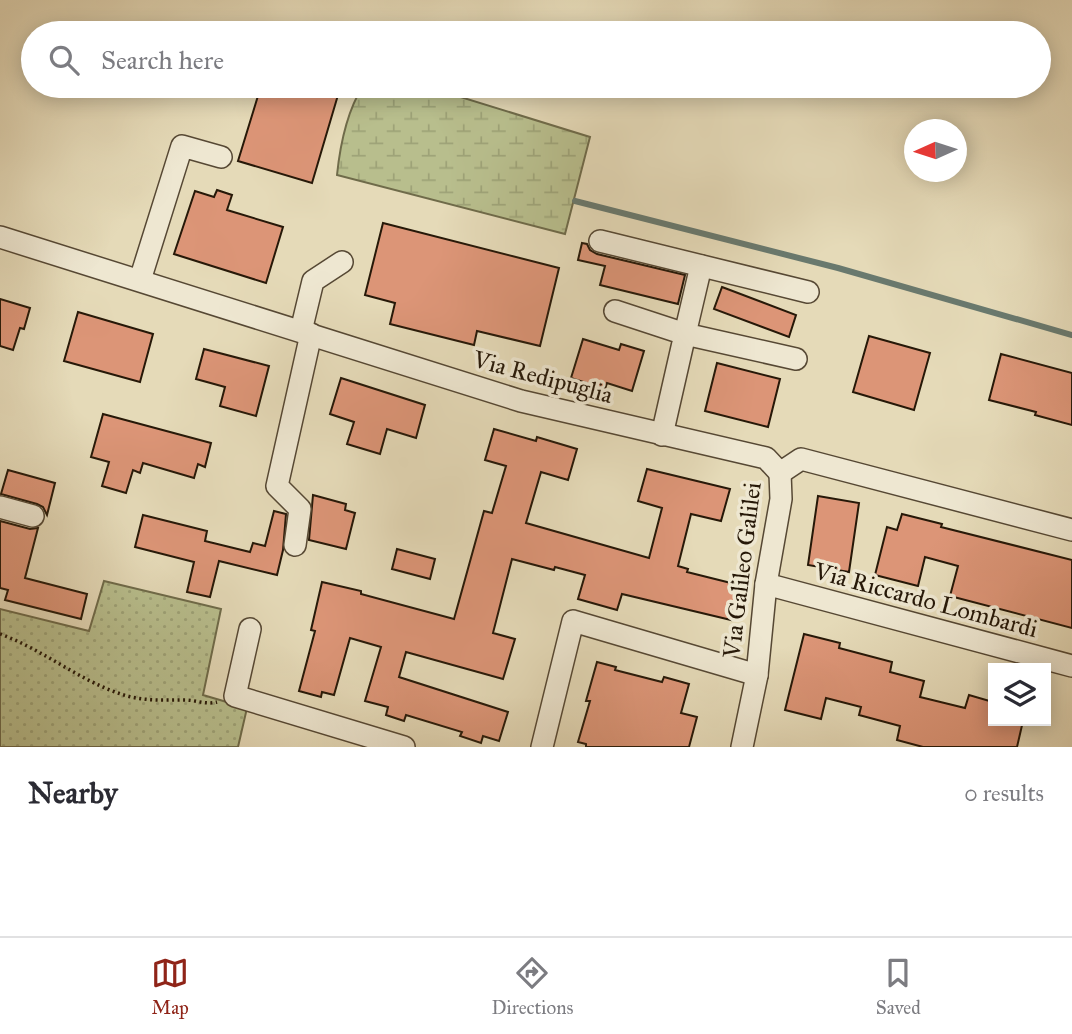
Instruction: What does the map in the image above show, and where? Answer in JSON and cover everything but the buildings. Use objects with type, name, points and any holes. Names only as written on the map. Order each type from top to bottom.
[{"type":"street","points":[[140,280],[181,146],[221,157]]},
{"type":"street","name":"Via Redipuglia","points":[[0,237],[521,401],[766,458],[780,472]]},
{"type":"street","points":[[600,241],[808,292]]},
{"type":"street","points":[[295,545],[300,509],[277,486],[313,281],[342,262]]},
{"type":"street","points":[[662,435],[701,266]]},
{"type":"street","points":[[615,311],[685,334],[796,359]]},
{"type":"street","points":[[780,472],[801,459],[1072,530]]},
{"type":"street","name":"Via Galileo Galilei","points":[[742,747],[757,675],[766,584],[781,499],[780,472]]},
{"type":"street","points":[[0,508],[33,516]]},
{"type":"street","name":"Via Riccardo Lombardi","points":[[766,584],[1072,666]]},
{"type":"street","name":"Via Galileo Galilei","points":[[542,747],[572,621],[757,675]]},
{"type":"street","points":[[250,629],[235,696],[404,747]]},
{"type":"path","points":[[0,634],[18,640],[63,666],[128,696],[151,700],[193,700],[209,704],[235,696]]},
{"type":"green space","points":[[357,98],[464,98],[590,137],[565,234],[337,175],[345,129]]},
{"type":"green space","points":[[104,581],[221,609],[203,695],[247,708],[238,747],[0,747],[0,609],[89,631]]},
{"type":"waterway","points":[[575,201],[838,268],[1072,335]]}]
